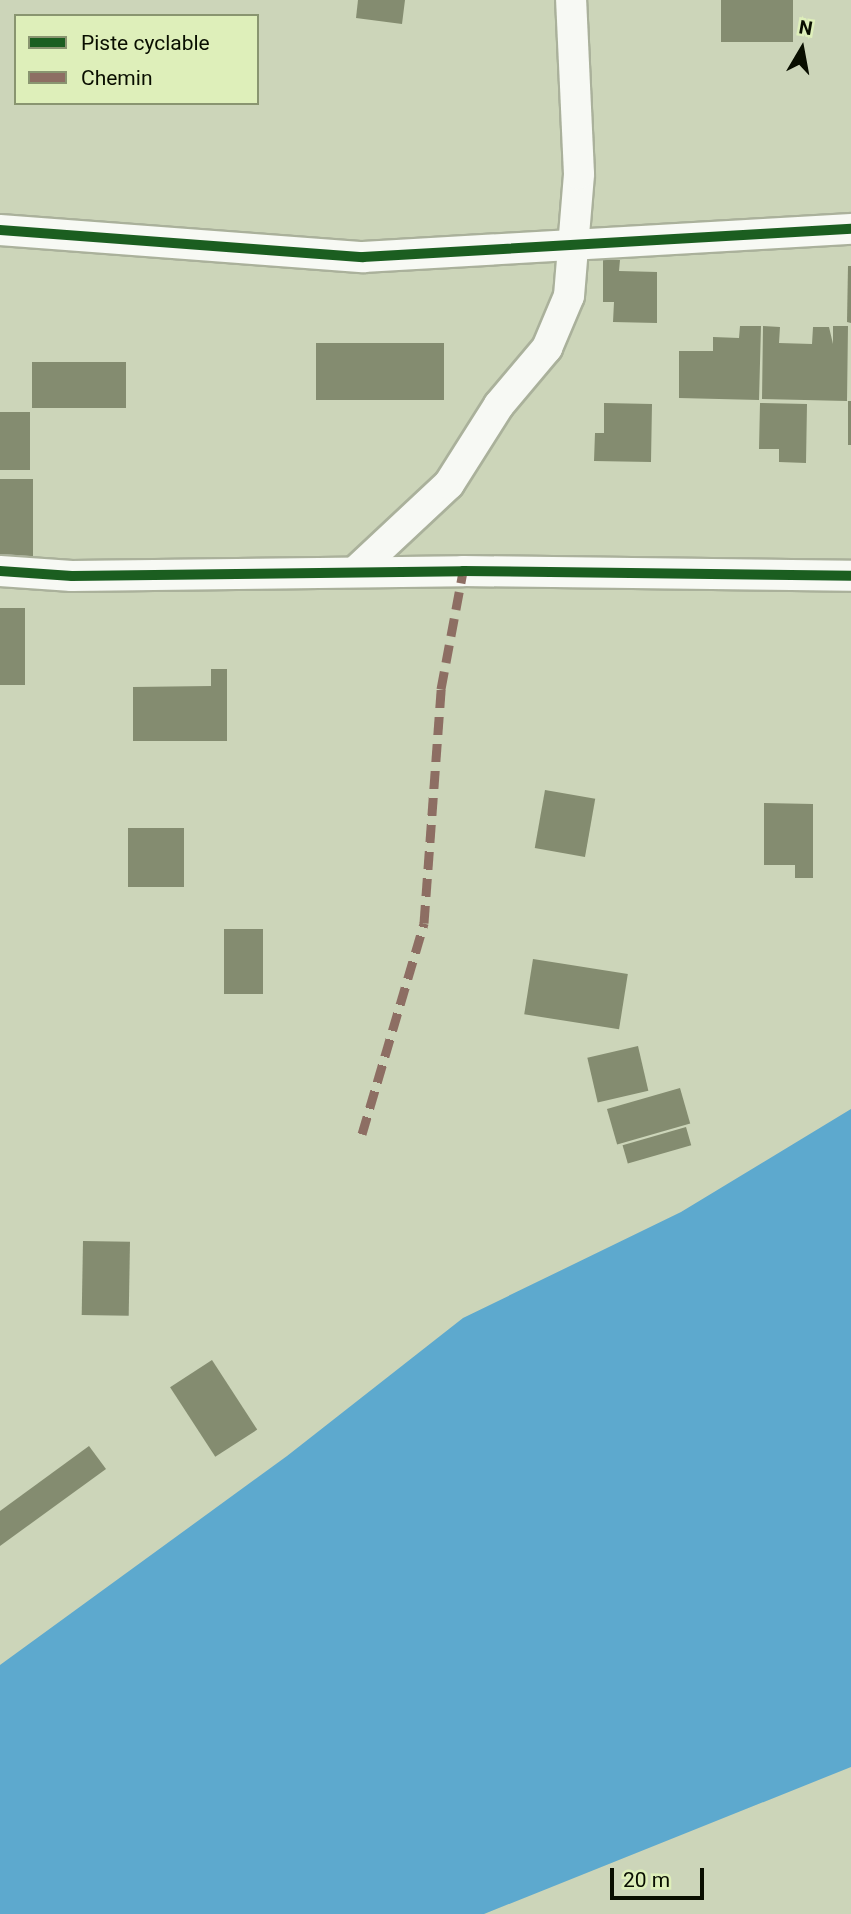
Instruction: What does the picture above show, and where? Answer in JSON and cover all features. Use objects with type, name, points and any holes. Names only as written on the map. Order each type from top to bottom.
[{"type":"street","points":[[356,571],[449,484],[499,405],[547,348],[569,296],[579,174],[571,0]]},
{"type":"street","points":[[0,230],[363,257],[851,229]]},
{"type":"street","points":[[0,571],[170,577],[356,571],[851,576]]},
{"type":"water","points":[[851,1109],[851,1767],[484,1914],[0,1914],[0,1665],[287,1456],[463,1318],[681,1212]]},
{"type":"building","points":[[358,0],[405,0],[402,24],[356,18]]},
{"type":"building","points":[[721,0],[793,0],[793,42],[721,42]]},
{"type":"building","points":[[603,260],[620,260],[619,271],[657,272],[657,323],[613,322],[614,302],[603,302]]},
{"type":"building","points":[[848,266],[851,266],[851,323],[847,322]]},
{"type":"building","points":[[740,326],[761,326],[759,400],[679,398],[679,351],[713,351],[713,337],[739,338]]},
{"type":"building","points":[[763,326],[780,327],[779,343],[812,344],[813,327],[829,327],[833,344],[833,326],[848,326],[847,401],[762,399]]},
{"type":"building","points":[[316,343],[444,343],[444,400],[316,400]]},
{"type":"building","points":[[32,362],[126,362],[126,408],[32,408]]},
{"type":"building","points":[[848,401],[851,401],[851,445],[848,445]]},
{"type":"building","points":[[604,403],[652,404],[651,462],[594,461],[595,433],[604,433]]},
{"type":"building","points":[[760,403],[807,404],[806,463],[779,462],[779,449],[759,449]]},
{"type":"building","points":[[0,412],[30,412],[30,470],[0,470]]},
{"type":"building","points":[[0,479],[33,479],[33,557],[0,557]]},
{"type":"building","points":[[0,608],[25,608],[25,685],[0,685]]},
{"type":"building","points":[[211,669],[227,669],[227,741],[133,741],[133,687],[211,686]]},
{"type":"building","points":[[545,790],[595,799],[585,857],[535,848]]},
{"type":"building","points":[[764,803],[813,804],[813,878],[795,878],[795,865],[764,865]]},
{"type":"building","points":[[128,828],[184,828],[184,887],[128,887]]},
{"type":"building","points":[[224,929],[263,929],[263,994],[224,994]]},
{"type":"building","points":[[533,959],[628,974],[619,1029],[524,1014]]},
{"type":"building","points":[[638,1046],[648,1091],[598,1103],[587,1058]]},
{"type":"building","points":[[680,1088],[690,1124],[617,1145],[607,1109]]},
{"type":"building","points":[[686,1127],[691,1145],[628,1163],[623,1145]]},
{"type":"building","points":[[83,1241],[130,1242],[129,1316],[82,1315]]},
{"type":"building","points":[[212,1360],[257,1430],[215,1457],[170,1387]]},
{"type":"building","points":[[89,1446],[106,1469],[0,1546],[0,1511]]},
{"type":"marked path","points":[[362,1134],[424,923],[441,689],[463,571]]},
{"type":"cycle path","points":[[0,230],[363,257],[851,229]]},
{"type":"cycle path","points":[[0,571],[72,576],[463,571],[851,576]]}]
